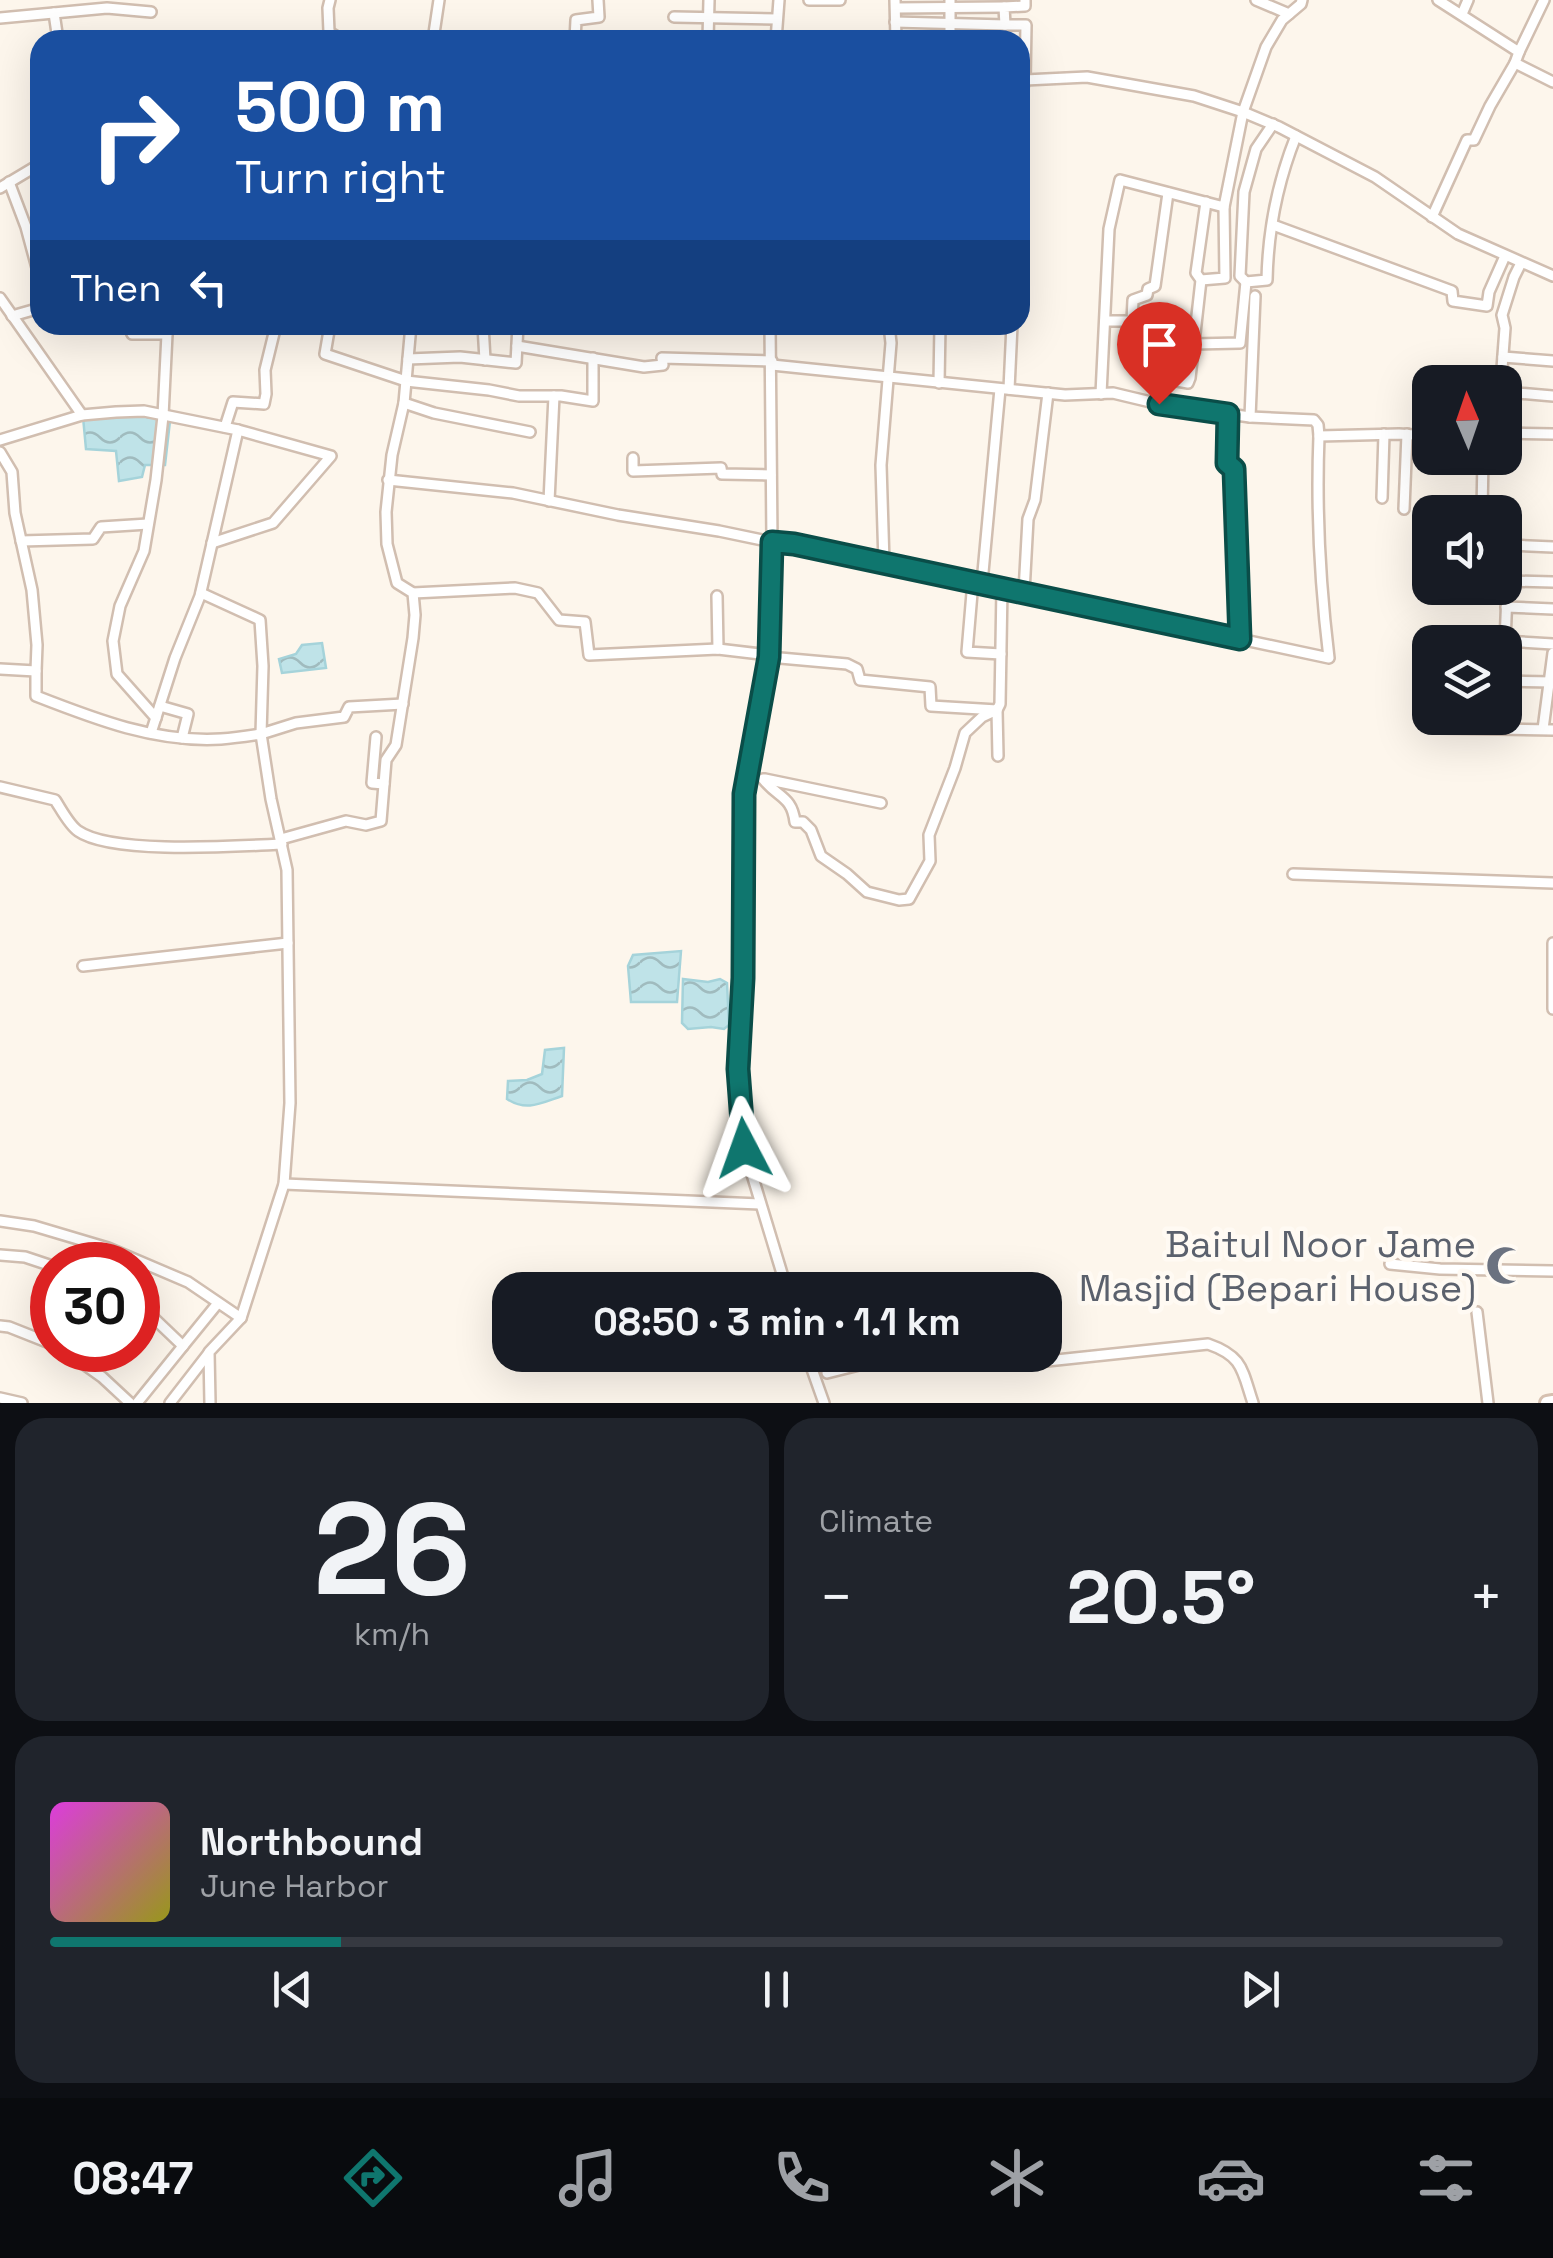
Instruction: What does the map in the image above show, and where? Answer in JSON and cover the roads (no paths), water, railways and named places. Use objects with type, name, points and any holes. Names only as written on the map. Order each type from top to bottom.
[{"type":"street","points":[[329,30],[330,0]]},
{"type":"street","points":[[434,30],[439,0]]},
{"type":"street","points":[[576,30],[576,20],[599,16],[598,0]]},
{"type":"street","points":[[708,30],[710,0]]},
{"type":"street","points":[[776,30],[779,0]]},
{"type":"street","points":[[809,0],[840,0]]},
{"type":"street","points":[[895,30],[896,4],[1004,7],[1025,6],[1025,0]]},
{"type":"street","points":[[1256,0],[1289,14]]},
{"type":"street","points":[[1201,280],[1225,278],[1224,207],[1243,112],[1266,47],[1282,20],[1302,0]]},
{"type":"street","points":[[1438,0],[1519,52]]},
{"type":"street","points":[[1462,14],[1468,0]]},
{"type":"street","points":[[1432,217],[1468,140],[1474,140],[1544,0]]},
{"type":"street","points":[[949,4],[950,30]]},
{"type":"street","points":[[1004,7],[1005,25]]},
{"type":"street","points":[[0,18],[107,8],[151,12]]},
{"type":"street","points":[[54,13],[57,30]]},
{"type":"street","points":[[674,17],[777,19]]},
{"type":"street","points":[[895,22],[1026,25],[1025,30]]},
{"type":"street","points":[[1515,63],[1553,82]]},
{"type":"street","points":[[1030,80],[1087,77],[1180,93],[1243,112],[1388,184],[1458,234],[1553,276]]},
{"type":"street","points":[[1246,282],[1240,276],[1244,192],[1256,150],[1272,124]]},
{"type":"street","points":[[1246,282],[1267,280],[1283,170],[1296,136]]},
{"type":"street","points":[[30,170],[5,185],[30,241]]},
{"type":"street","points":[[1101,394],[1109,229],[1120,180],[1224,207]]},
{"type":"street","points":[[1105,321],[1132,322],[1133,300],[1147,295],[1148,289],[1155,286],[1168,193]]},
{"type":"street","points":[[1155,403],[1160,378],[1188,384],[1206,202]]},
{"type":"street","points":[[1273,225],[1452,290],[1453,301],[1487,306],[1505,256]]},
{"type":"street","points":[[1501,365],[1505,328],[1502,315],[1521,263]]},
{"type":"street","points":[[1194,344],[1240,344],[1246,282]]},
{"type":"street","points":[[1250,417],[1256,296]]},
{"type":"street","points":[[0,298],[82,415]]},
{"type":"street","points":[[12,316],[30,311]]},
{"type":"street","points":[[156,718],[117,674],[114,641],[120,606],[144,550],[156,480],[169,335]]},
{"type":"street","points":[[225,427],[233,402],[264,404],[264,370],[273,335]]},
{"type":"street","points":[[328,335],[325,354],[406,380],[519,396],[593,401],[593,358]]},
{"type":"street","points":[[410,335],[404,403],[388,480],[387,544],[397,583],[412,593],[515,588],[538,594],[559,620],[585,622],[589,655],[718,649],[836,662],[854,666],[860,680],[930,687],[931,706],[997,710]]},
{"type":"street","points":[[484,335],[485,360]]},
{"type":"street","points":[[408,359],[460,357],[516,363],[518,335]]},
{"type":"street","points":[[771,335],[769,656],[744,794],[743,978],[738,1069],[744,1148],[781,1272]]},
{"type":"street","points":[[884,563],[882,465],[890,335]]},
{"type":"street","points":[[939,383],[940,335]]},
{"type":"street","points":[[1001,654],[967,652],[1011,335]]},
{"type":"street","points":[[388,480],[513,493],[618,516],[794,544],[1329,658],[1316,498],[1319,436],[1314,420],[1250,417],[1113,394],[1066,395],[772,363],[662,358],[663,366],[644,367],[517,346]]},
{"type":"street","points":[[1502,357],[1553,361]]},
{"type":"street","points":[[1024,592],[1028,519],[1048,393]]},
{"type":"street","points":[[1522,393],[1553,396]]},
{"type":"street","points":[[549,501],[554,396]]},
{"type":"street","points":[[404,403],[434,413],[530,432]]},
{"type":"street","points":[[0,440],[82,415],[144,412],[238,430],[331,456],[273,523],[212,542]]},
{"type":"street","points":[[1228,414],[1227,463],[1234,469],[1240,639]]},
{"type":"street","points":[[152,733],[175,658],[201,593],[238,430]]},
{"type":"street","points":[[1522,433],[1553,434]]},
{"type":"street","points":[[1382,498],[1384,434]]},
{"type":"street","points":[[1404,508],[1406,434]]},
{"type":"street","points":[[1319,436],[1412,434]]},
{"type":"street","points":[[1,457],[12,472],[15,513],[32,590],[36,696],[112,725],[182,738],[222,739],[261,734],[296,723],[344,718],[349,707],[403,704]]},
{"type":"street","points":[[633,458],[634,470],[721,468],[722,474],[771,475]]},
{"type":"street","points":[[21,541],[94,539],[100,527],[148,524]]},
{"type":"street","points":[[1522,546],[1553,547]]},
{"type":"street","points":[[1522,581],[1553,582]]},
{"type":"street","points":[[998,756],[1002,588]]},
{"type":"street","points":[[170,1403],[240,1318],[284,1184],[290,1103],[287,870],[270,799],[261,734],[260,620],[201,593]]},
{"type":"street","points":[[0,787],[55,800],[76,830],[97,840],[124,845],[215,847],[281,841],[346,821],[366,825],[382,821],[386,760],[396,745],[415,614],[412,593]]},
{"type":"street","points":[[717,596],[718,649]]},
{"type":"street","points":[[1505,625],[1506,607],[1553,609]]},
{"type":"street","points":[[1522,643],[1553,644]]},
{"type":"street","points":[[1522,726],[1548,730],[1553,653]]},
{"type":"street","points":[[0,669],[36,670]]},
{"type":"street","points":[[1522,681],[1551,682]]},
{"type":"street","points":[[160,706],[188,714],[182,738]]},
{"type":"street","points":[[763,779],[790,802],[795,822],[803,822],[812,830],[821,856],[867,892],[899,900],[908,898],[930,861],[929,836],[965,733],[982,717],[997,710]]},
{"type":"street","points":[[376,737],[372,782],[384,784]]},
{"type":"street","points":[[748,776],[880,803]]},
{"type":"street","points":[[1293,874],[1553,883]]},
{"type":"street","points":[[1553,943],[1553,1009]]},
{"type":"street","points":[[83,966],[288,944]]},
{"type":"street","points":[[284,1184],[760,1204]]},
{"type":"street","points":[[0,1221],[34,1226],[108,1248],[188,1282],[240,1318]]},
{"type":"street","points":[[0,1256],[30,1259]]},
{"type":"street","points":[[1390,1264],[1553,1271]]},
{"type":"street","points":[[96,1372],[133,1403],[218,1303]]},
{"type":"street","points":[[1477,1312],[1488,1403]]},
{"type":"street","points":[[160,1324],[182,1346]]},
{"type":"street","points":[[0,1326],[30,1335]]},
{"type":"street","points":[[1062,1359],[1208,1344],[1230,1351],[1242,1370],[1253,1403]]},
{"type":"street","points":[[209,1352],[210,1403]]},
{"type":"street","points":[[813,1372],[824,1403]]},
{"type":"street","points":[[827,1373],[831,1372]]},
{"type":"street","points":[[0,1398],[22,1403]]},
{"type":"water","points":[[144,414],[170,421],[165,465],[145,465],[142,477],[119,481],[116,451],[86,449],[83,417]]},
{"type":"water","points":[[322,643],[326,668],[282,673],[279,659],[296,654],[302,645]]},
{"type":"water","points":[[681,951],[677,1002],[631,1002],[628,966],[633,955]]},
{"type":"water","points":[[683,979],[720,979],[727,983],[729,1025],[724,1029],[688,1029],[682,1023]]},
{"type":"water","points":[[564,1048],[562,1096],[528,1106],[507,1099],[508,1081],[542,1074],[545,1050]]},
{"type":"place","name":"Baitul Noor Jame Masjid (Bepari House)","points":[[1506,1266]]}]
